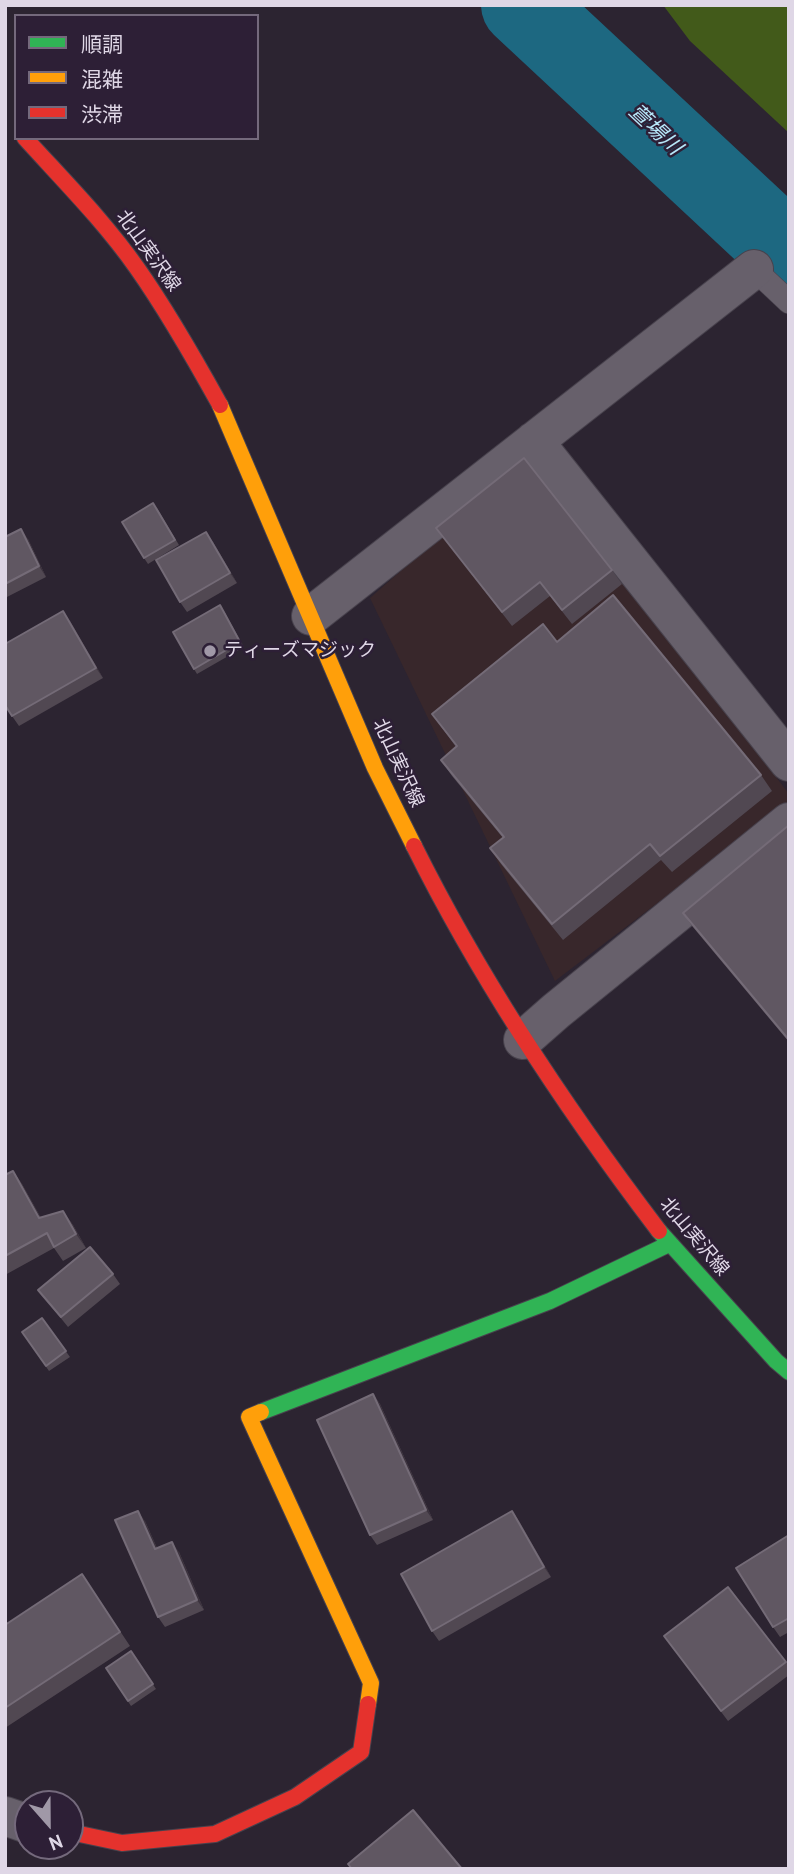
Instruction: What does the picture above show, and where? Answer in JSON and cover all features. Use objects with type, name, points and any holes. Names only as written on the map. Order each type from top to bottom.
[{"type":"street","name":"北山実沢線","points":[[26,140],[93,212],[136,266],[176,327],[221,407],[375,768],[446,908],[523,1040],[596,1147],[669,1244],[789,1373]]},
{"type":"street","points":[[312,616],[754,269]]},
{"type":"street","points":[[534,441],[789,762]]},
{"type":"street","points":[[523,1040],[789,822]]},
{"type":"street","points":[[84,1835],[122,1843],[215,1834],[295,1797],[361,1752],[371,1683],[249,1417],[550,1301],[669,1244]]},
{"type":"lane","points":[[754,269],[789,302]]},
{"type":"shaded area","points":[[531,456],[789,794],[789,803],[555,981],[370,598]]},
{"type":"green space","points":[[663,5],[789,5],[789,133],[690,41]]},
{"type":"building","points":[[524,458],[612,570],[562,610],[540,582],[502,612],[436,528]]},
{"type":"building","points":[[153,503],[175,540],[144,558],[122,522]]},
{"type":"building","points":[[21,529],[39,566],[5,584],[5,537]]},
{"type":"building","points":[[206,532],[230,573],[180,602],[156,560]]},
{"type":"building","points":[[613,595],[761,775],[660,856],[650,844],[552,924],[490,848],[504,837],[441,760],[457,746],[432,714],[543,624],[557,642]]},
{"type":"building","points":[[220,605],[240,642],[194,669],[173,632]]},
{"type":"building","points":[[63,611],[96,668],[12,716],[5,705],[5,644]]},
{"type":"building","points":[[789,825],[789,1040],[683,913]]},
{"type":"building","points":[[13,1171],[39,1218],[63,1211],[76,1234],[54,1247],[47,1233],[5,1256],[5,1175]]},
{"type":"building","points":[[90,1247],[113,1274],[61,1317],[38,1290]]},
{"type":"building","points":[[42,1318],[66,1351],[46,1366],[22,1332]]},
{"type":"building","points":[[373,1394],[426,1510],[370,1535],[317,1420]]},
{"type":"building","points":[[138,1511],[155,1549],[172,1542],[197,1600],[158,1617],[115,1520]]},
{"type":"building","points":[[512,1511],[544,1567],[432,1631],[401,1574]]},
{"type":"building","points":[[789,1535],[789,1618],[773,1627],[736,1568]]},
{"type":"building","points":[[82,1574],[120,1632],[5,1708],[5,1625]]},
{"type":"building","points":[[728,1587],[786,1662],[721,1711],[664,1636]]},
{"type":"building","points":[[131,1651],[153,1684],[128,1701],[106,1668]]},
{"type":"building","points":[[413,1810],[462,1869],[352,1869],[348,1864]]},
{"type":"waterway","name":"萱場川","points":[[522,5],[789,254]]},
{"type":"traffic: fast","points":[[659,1231],[776,1361],[789,1372]]},
{"type":"traffic: fast","points":[[261,1412],[550,1301],[669,1244]]},
{"type":"traffic: slow","points":[[220,405],[375,768],[414,846]]},
{"type":"traffic: slow","points":[[261,1412],[249,1417],[371,1683],[368,1704]]},
{"type":"traffic: jam","points":[[27,140],[97,217],[137,268],[170,318],[220,405]]},
{"type":"traffic: jam","points":[[414,846],[497,996],[591,1139],[659,1231]]},
{"type":"traffic: jam","points":[[84,1835],[122,1843],[215,1834],[295,1797],[361,1752],[368,1704]]},
{"type":"place","name":"ティーズマジック","points":[[210,651]]}]
